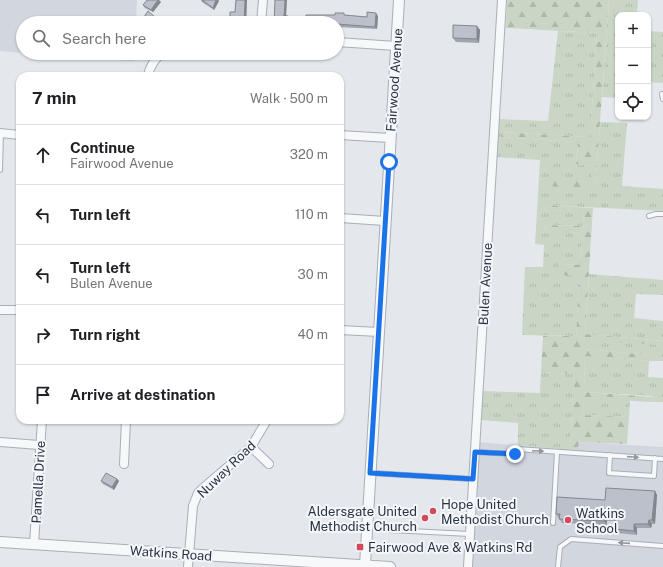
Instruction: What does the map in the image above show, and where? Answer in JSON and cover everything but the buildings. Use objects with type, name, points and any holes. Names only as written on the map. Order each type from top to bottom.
[{"type":"street","points":[[262,16],[263,0]]},
{"type":"street","name":"Fairwood Avenue","points":[[365,566],[399,0]]},
{"type":"street","name":"Bulen Avenue","points":[[468,567],[502,0]]},
{"type":"street","points":[[344,42],[396,46]]},
{"type":"street","points":[[148,72],[156,60]]},
{"type":"street","points":[[1,133],[16,134]]},
{"type":"street","points":[[344,135],[390,138]]},
{"type":"street","points":[[344,218],[386,221]]},
{"type":"street","points":[[0,310],[16,310]]},
{"type":"street","points":[[344,330],[378,332]]},
{"type":"street","name":"Pamella Drive","points":[[34,544],[39,445],[42,424]]},
{"type":"street","points":[[124,464],[126,424]]},
{"type":"street","name":"Nuway Road","points":[[188,567],[192,506],[198,493],[251,447],[265,424]]},
{"type":"street","points":[[0,442],[39,445]]},
{"type":"street","points":[[251,447],[269,464]]},
{"type":"street","name":"Watkins Road","points":[[0,542],[390,567]]},
{"type":"lane","points":[[662,94],[663,99]]},
{"type":"lane","points":[[0,170],[1,133]]},
{"type":"lane","points":[[649,216],[663,214]]},
{"type":"lane","points":[[475,452],[515,454],[517,450],[663,459]]},
{"type":"lane","points":[[553,523],[557,452]]},
{"type":"lane","points":[[610,455],[609,473],[616,474],[654,476],[655,458]]},
{"type":"lane","points":[[370,473],[473,479]]},
{"type":"lane","points":[[388,530],[470,534]]},
{"type":"lane","points":[[558,567],[560,547],[571,540],[663,546]]},
{"type":"shaded area","points":[[0,0],[137,0],[136,16],[16,16],[16,52],[0,51]]},
{"type":"shaded area","name":"Watkins School","points":[[478,442],[570,450],[578,449],[579,442],[663,447],[663,567],[473,567],[470,564]]},
{"type":"green space","points":[[507,0],[609,0],[595,189],[548,186],[548,179],[589,182],[590,166],[576,164],[578,142],[501,137],[501,132],[590,137],[597,33],[506,28]]},
{"type":"green space","points":[[609,0],[638,0],[637,12],[615,12],[615,98],[602,97]]},
{"type":"green space","points":[[558,31],[597,33],[590,137],[501,132],[501,137],[578,142],[576,164],[590,166],[590,182],[548,180],[595,189],[600,122],[627,123],[622,186],[663,189],[663,211],[546,205],[545,210],[584,211],[583,226],[546,225],[545,230],[582,233],[581,265],[558,264],[579,276],[576,336],[522,335],[525,267],[543,267],[544,245],[535,244],[540,160],[495,157],[498,119],[548,121]]},
{"type":"green space","points":[[651,31],[663,32],[663,83],[651,82]]},
{"type":"green space","points":[[546,205],[593,208],[585,334],[663,341],[663,345],[584,340],[584,349],[651,355],[649,361],[585,356],[584,392],[653,397],[652,402],[584,398],[583,415],[629,417],[627,444],[579,442],[578,449],[570,450],[574,374],[541,372],[543,336],[576,336],[579,276],[558,275],[558,264],[581,265],[582,233],[545,231],[546,225],[583,226],[584,212],[545,210]]},
{"type":"green space","points":[[589,274],[663,280],[663,295],[636,294],[634,318],[663,321],[663,341],[585,334]]},
{"type":"green space","points":[[584,339],[663,345],[663,361],[649,361],[650,355],[584,349]]},
{"type":"green space","points":[[585,355],[649,361],[648,377],[663,378],[663,402],[652,402],[653,396],[584,392]]},
{"type":"green space","points":[[541,372],[574,374],[570,450],[518,445],[518,423],[480,420],[482,391],[540,393]]},
{"type":"green space","points":[[584,398],[630,400],[629,417],[583,415]]},
{"type":"place","name":"Hope United Methodist Church","points":[[433,511]]},
{"type":"place","name":"Aldersgate United Methodist Church","points":[[425,518]]},
{"type":"place","name":"Watkins School","points":[[568,520]]},
{"type":"place","name":"Fairwood Ave & Watkins Rd","points":[[360,547]]},
{"type":"route","points":[[389,162],[370,473],[473,479],[475,452],[515,454]]}]
